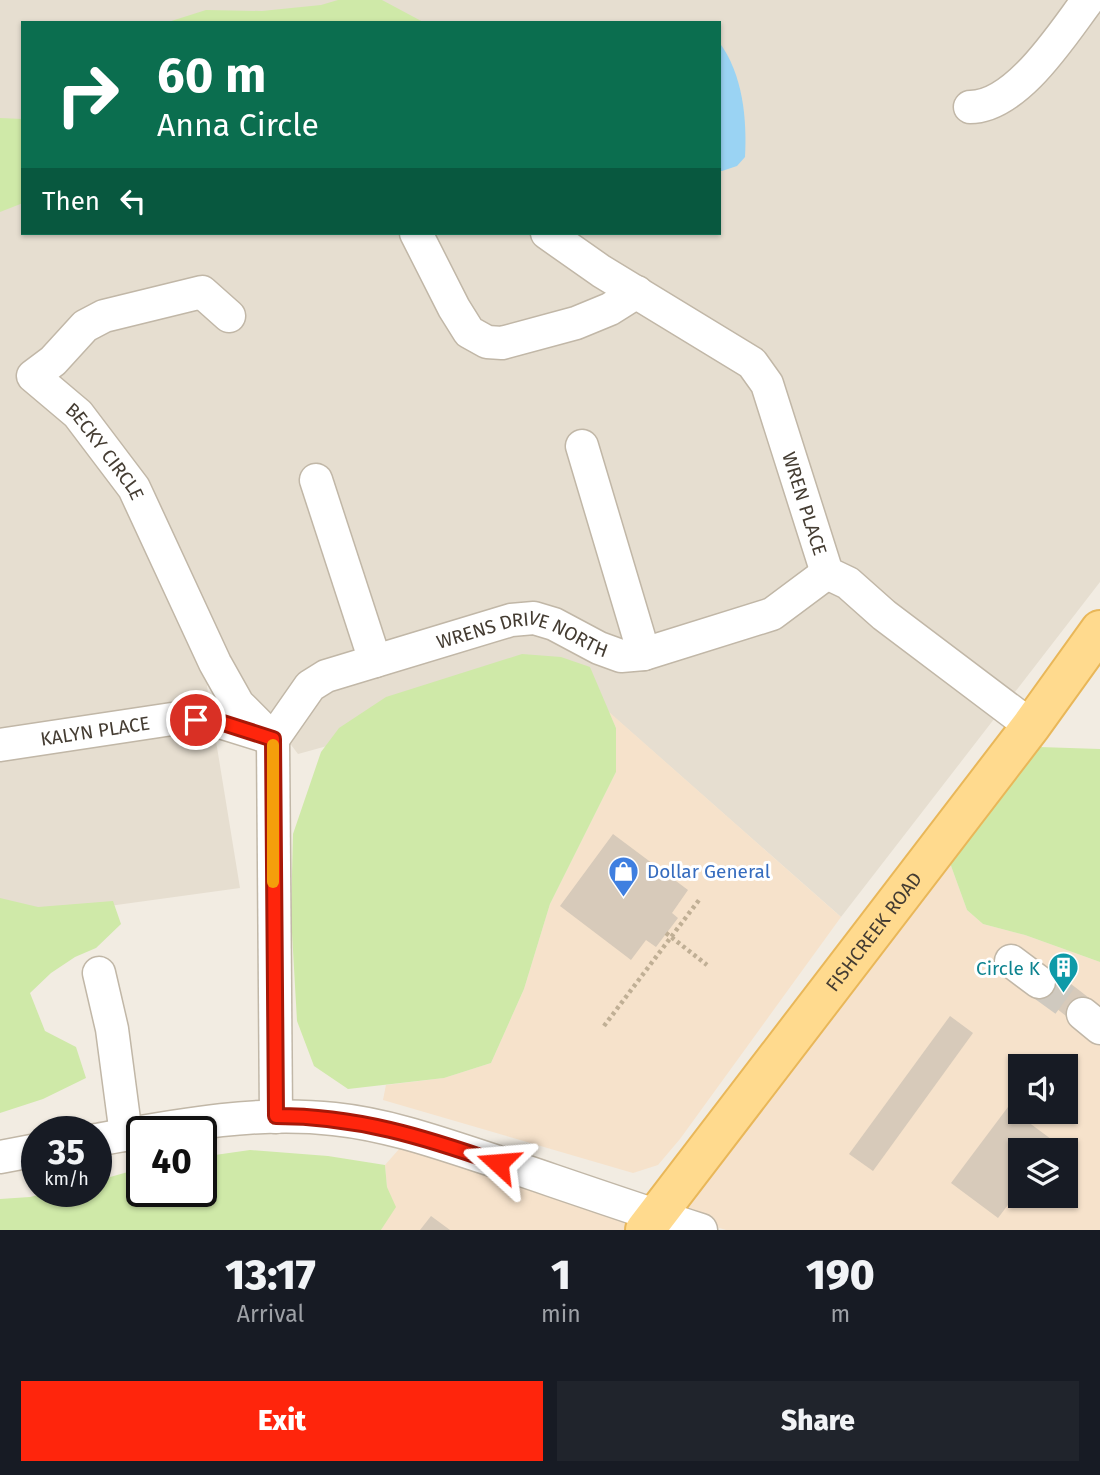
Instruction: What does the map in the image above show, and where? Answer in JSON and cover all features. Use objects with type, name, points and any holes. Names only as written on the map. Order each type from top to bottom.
[{"type":"main road","name":"FISHCREEK ROAD","points":[[650,1223],[1099,635]]},
{"type":"street","points":[[970,107],[980,107],[1002,96],[1023,80],[1042,60],[1088,0]]},
{"type":"street","points":[[417,235],[454,309],[469,332],[487,342],[502,343],[576,323],[610,309],[637,292]]},
{"type":"street","name":"WREN PLACE","points":[[550,235],[601,271],[752,363],[767,384],[827,573],[848,583],[884,615],[1031,726]]},
{"type":"street","name":"BECKY CIRCLE","points":[[229,316],[202,292],[104,316],[85,326],[53,361],[33,376],[78,414],[134,488],[215,663],[238,704],[273,739]]},
{"type":"street","points":[[582,446],[644,654]]},
{"type":"street","points":[[316,480],[375,662]]},
{"type":"street","name":"WRENS DRIVE NORTH","points":[[273,739],[310,686],[326,676],[511,620],[534,618],[554,624],[599,648],[621,656],[644,654],[772,614],[827,573]]},
{"type":"street","name":"KALYN PLACE","points":[[0,745],[172,719],[220,722],[273,739]]},
{"type":"street","points":[[273,739],[276,1116]]},
{"type":"street","points":[[1011,961],[1039,982]]},
{"type":"street","points":[[99,973],[112,1029],[111,1116]]},
{"type":"street","points":[[112,1137],[177,1126],[276,1116],[334,1119],[401,1132],[650,1223],[701,1230]]},
{"type":"street","points":[[0,1157],[21,1153]]},
{"type":"path","points":[[604,1026],[669,935],[699,900]]},
{"type":"path","points":[[669,935],[707,965]]},
{"type":"shaded area","points":[[0,0],[1100,0],[1100,582],[841,917],[571,679],[298,754],[229,663],[207,686],[240,888],[0,921]]},
{"type":"shaded area","points":[[609,712],[841,917],[680,1139],[658,1165],[633,1173],[383,1100],[386,1085],[444,1078],[491,1063],[524,989],[550,904],[616,772],[616,728]]},
{"type":"shaded area","points":[[950,863],[967,910],[983,924],[1025,935],[1100,962],[1100,1230],[726,1230],[669,1212]]},
{"type":"shaded area","points":[[400,1148],[617,1209],[635,1230],[381,1230],[395,1207],[387,1187],[385,1165]]},
{"type":"green space","points":[[338,0],[382,0],[421,21],[171,21],[206,10],[262,11],[321,5]]},
{"type":"green space","points":[[0,118],[21,119],[21,204],[0,212]]},
{"type":"green space","points":[[522,654],[561,657],[590,667],[616,728],[616,772],[550,904],[524,989],[491,1063],[444,1078],[348,1089],[314,1066],[297,1021],[291,915],[293,834],[321,752],[339,728],[386,697]]},
{"type":"green space","points":[[1039,747],[1100,749],[1100,962],[1025,935],[983,924],[967,910],[950,863]]},
{"type":"green space","points":[[0,898],[38,907],[113,901],[121,924],[96,948],[75,957],[51,973],[30,993],[45,1031],[76,1047],[86,1078],[43,1099],[0,1113]]},
{"type":"green space","points":[[250,1150],[328,1156],[385,1165],[387,1187],[396,1207],[381,1230],[0,1230],[0,1199],[21,1198],[21,1207],[112,1207],[112,1176],[126,1173],[126,1207],[217,1207],[217,1155]]},
{"type":"water","points":[[721,45],[738,82],[745,128],[745,157],[737,166],[722,171]]},
{"type":"building","name":"Dollar General","points":[[613,834],[688,890],[672,913],[678,918],[656,947],[646,940],[631,960],[560,906]]},
{"type":"building","name":"Circle K","points":[[1053,970],[1093,1001],[1075,1023],[1033,990]]},
{"type":"building","points":[[950,1016],[973,1033],[873,1171],[849,1154]]},
{"type":"building","points":[[1008,1107],[1008,1124],[1031,1124],[1050,1138],[1008,1138],[1008,1205],[998,1218],[951,1183]]},
{"type":"building","points":[[431,1216],[450,1230],[420,1230]]},
{"type":"tunnel","points":[[1039,982],[1083,1014]]},
{"type":"slow traffic","points":[[273,745],[273,882]]},
{"type":"place","name":"Dollar General","points":[[624,898]]},
{"type":"place","name":"Circle K","points":[[1063,995]]},
{"type":"route","points":[[196,720],[220,722],[273,739],[276,1116],[365,1123],[498,1163]]}]
